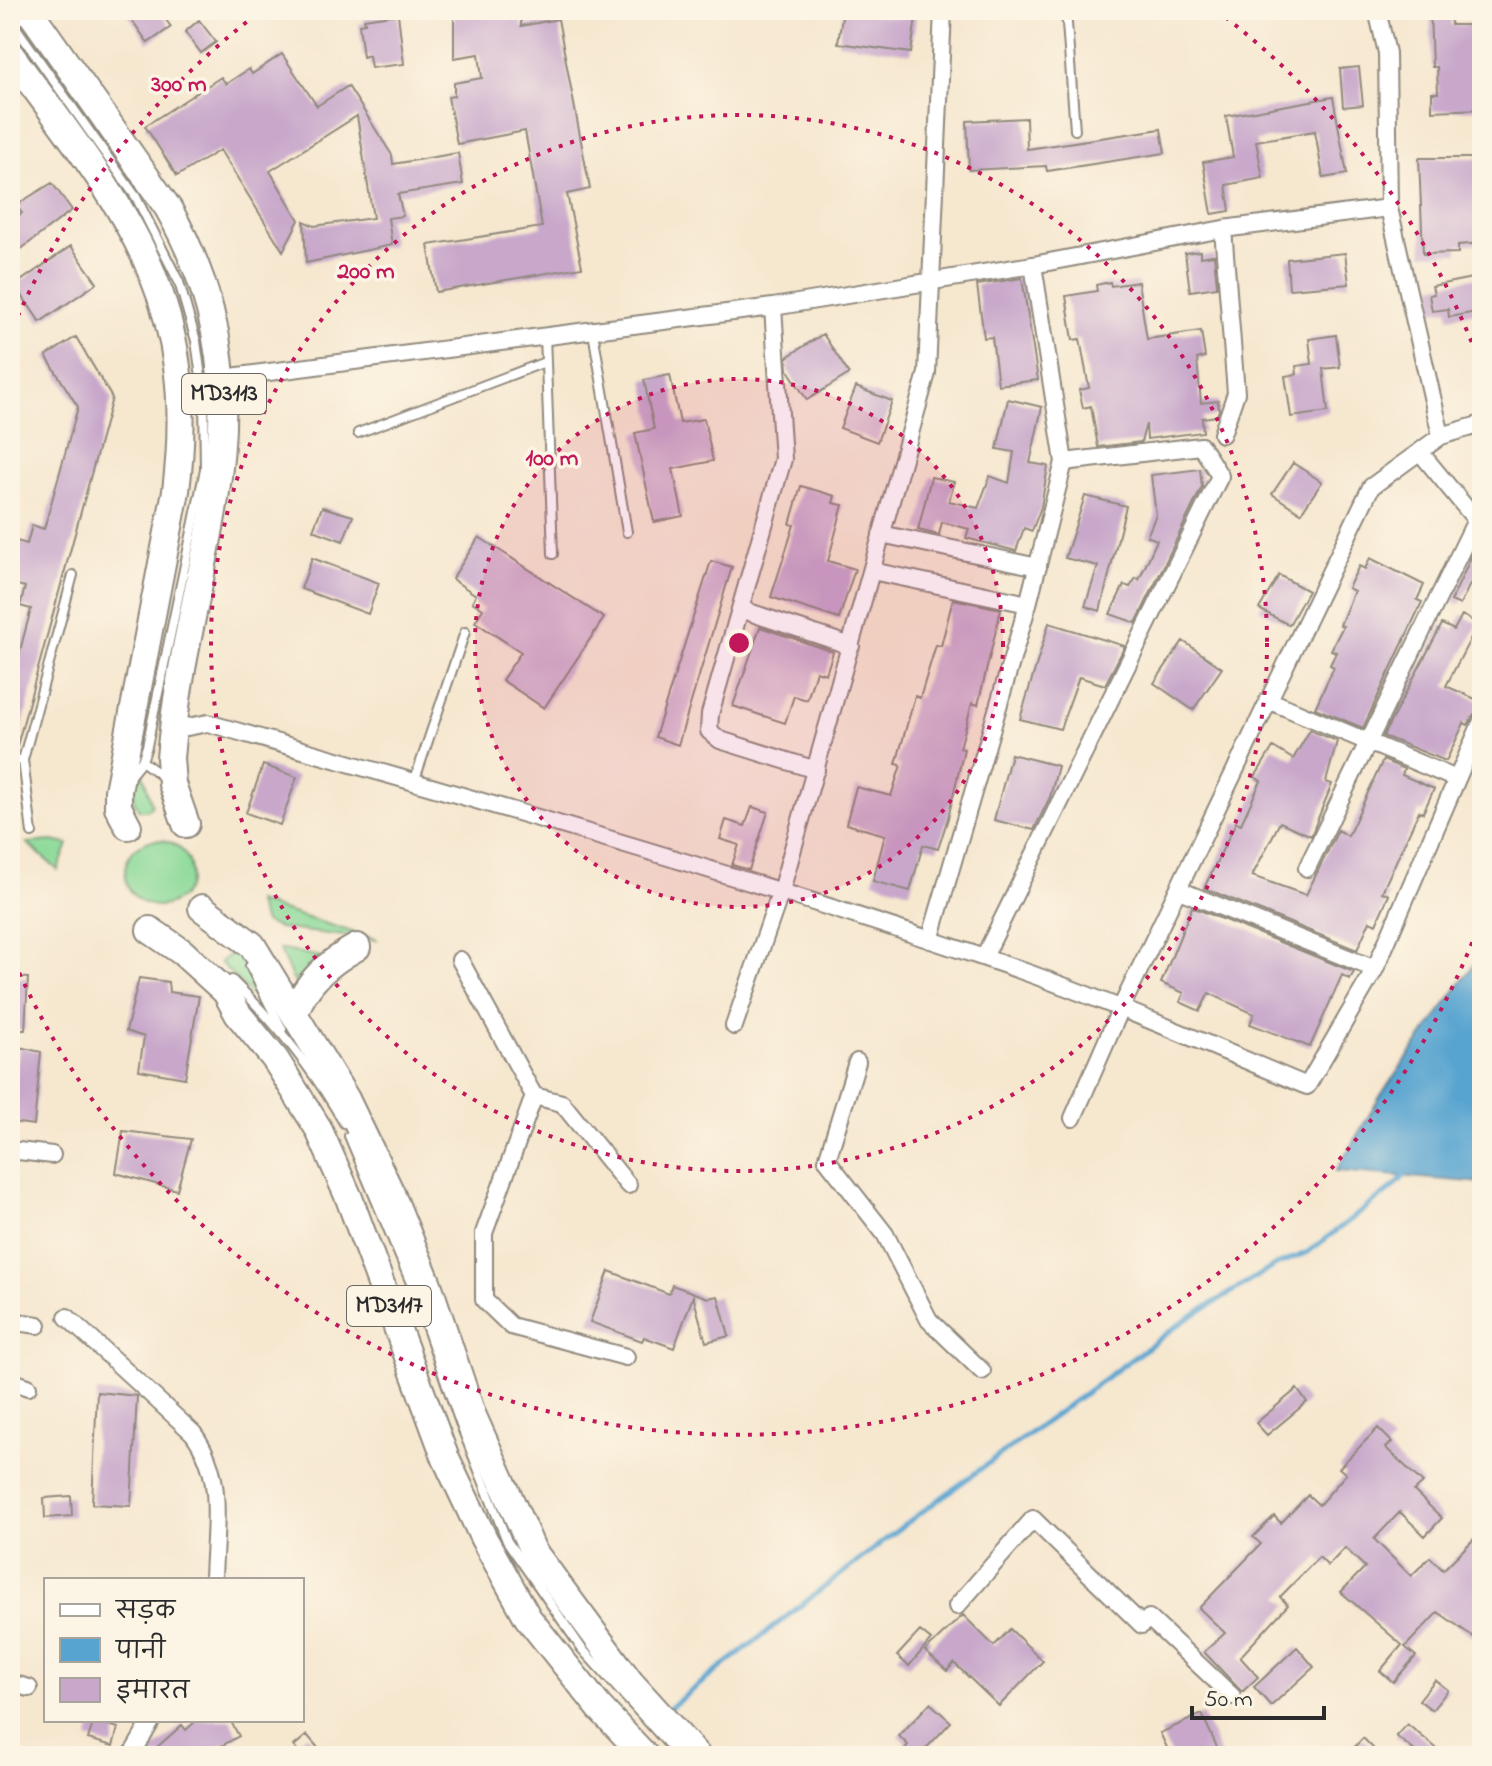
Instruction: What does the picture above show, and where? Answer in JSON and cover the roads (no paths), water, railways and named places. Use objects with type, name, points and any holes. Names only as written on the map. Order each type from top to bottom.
[{"type":"main road","name":"MD3113","points":[[29,10],[184,235],[213,319],[223,378],[222,464],[172,730],[172,784],[186,824]]},
{"type":"main road","name":"MD3113","points":[[10,54],[106,186],[137,237],[164,300],[181,380],[182,447],[176,491],[118,791],[118,807],[128,826]]},
{"type":"main road","name":"MD3117","points":[[202,908],[252,945],[290,1024],[346,1099],[390,1191],[428,1284],[472,1414],[533,1551],[617,1694],[645,1756]]},
{"type":"main road","name":"MD3117","points":[[150,930],[182,952],[226,992],[238,1014],[275,1059],[318,1128],[349,1198],[446,1459],[484,1539],[528,1618],[617,1694],[697,1756]]},
{"type":"main road","points":[[290,1024],[303,991],[322,970],[357,947]]},
{"type":"street","points":[[734,1026],[781,891],[927,373],[943,10]]},
{"type":"street","points":[[1377,10],[1387,53],[1389,208],[1441,436]]},
{"type":"street","points":[[223,378],[545,334],[593,332],[773,307],[1033,265],[1223,229],[1389,208]]},
{"type":"street","points":[[1222,434],[1236,393],[1223,229]]},
{"type":"street","points":[[930,940],[1028,604],[1064,462],[1033,265]]},
{"type":"street","points":[[773,307],[783,459],[710,714],[709,731],[720,740],[816,770]]},
{"type":"street","points":[[1073,1118],[1121,1008],[1371,487],[1441,436],[1482,424]]},
{"type":"street","points":[[984,957],[1220,476],[1201,446],[1064,462]]},
{"type":"street","points":[[1307,868],[1476,520],[1420,452]]},
{"type":"street","points":[[881,534],[1038,567]]},
{"type":"street","points":[[872,571],[1028,604]]},
{"type":"street","points":[[740,609],[851,646]]},
{"type":"street","points":[[1268,700],[1454,778]]},
{"type":"street","points":[[172,730],[208,723],[781,891],[984,957],[1121,1008],[1307,1086],[1375,969],[1454,778],[1482,721]]},
{"type":"street","points":[[1179,890],[1375,969]]},
{"type":"street","points":[[460,960],[534,1096],[562,1103],[628,1185]]},
{"type":"street","points":[[857,1062],[827,1160],[885,1234],[929,1320],[982,1371]]},
{"type":"street","points":[[534,1096],[484,1233],[484,1300],[511,1326],[626,1357]]},
{"type":"street","points":[[10,1150],[52,1155]]},
{"type":"street","points":[[67,1317],[193,1433],[210,1455],[215,1483],[213,1578]]},
{"type":"street","points":[[10,1321],[38,1325]]},
{"type":"street","points":[[10,1381],[28,1387]]},
{"type":"street","points":[[957,1606],[1033,1519],[1232,1696]]},
{"type":"street","points":[[10,1683],[29,1688]]},
{"type":"street","points":[[131,1756],[151,1722]]},
{"type":"lane","points":[[1066,10],[1075,130]]},
{"type":"lane","points":[[10,19],[136,197],[179,282],[196,341],[204,398],[205,469],[158,702],[142,761],[118,791]]},
{"type":"lane","points":[[593,332],[627,532]]},
{"type":"lane","points":[[545,334],[553,554]]},
{"type":"lane","points":[[358,433],[545,362]]},
{"type":"lane","points":[[32,833],[23,760],[73,575]]},
{"type":"lane","points":[[414,782],[465,632]]},
{"type":"lane","points":[[10,760],[23,760]]},
{"type":"lane","points":[[142,761],[172,784]]},
{"type":"lane","points":[[182,952],[222,972],[290,1024]]},
{"type":"lane","points":[[617,1694],[679,1756]]},
{"type":"water","points":[[1482,953],[1482,1183],[1336,1171],[1381,1095]]},
{"type":"waterway","points":[[668,1709],[908,1522],[1185,1320],[1276,1265],[1308,1252],[1395,1186],[1406,1174]]},
{"type":"waterway","points":[[612,1756],[624,1746]]}]
